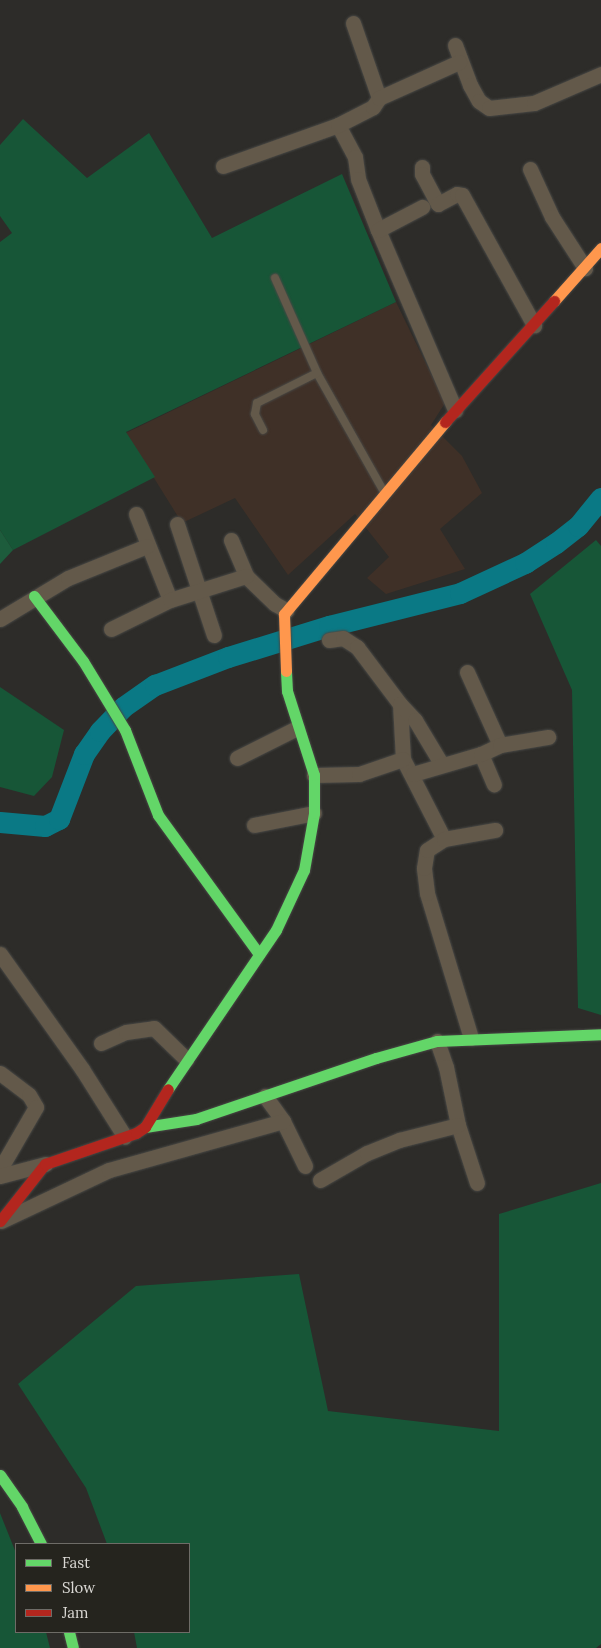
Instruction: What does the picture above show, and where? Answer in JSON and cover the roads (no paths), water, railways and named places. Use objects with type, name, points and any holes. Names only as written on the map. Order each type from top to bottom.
[{"type":"street","points":[[353,23],[379,98]]},
{"type":"street","points":[[455,45],[459,62],[479,101],[489,108],[534,104],[601,74]]},
{"type":"street","points":[[223,166],[338,125],[373,107],[379,98],[459,62]]},
{"type":"street","points":[[338,125],[355,157],[358,179],[378,230],[455,410]]},
{"type":"street","points":[[422,167],[422,174],[438,204],[457,194],[462,195],[534,324]]},
{"type":"street","points":[[530,169],[552,217],[584,268]]},
{"type":"street","points":[[378,230],[422,207]]},
{"type":"street","points":[[145,1127],[186,1059],[259,954],[294,897],[304,870],[314,813],[314,775],[297,728],[287,691],[284,654],[285,612],[455,410],[601,248]]},
{"type":"street","points":[[136,514],[147,546],[170,600]]},
{"type":"street","points":[[177,524],[201,591],[214,635]]},
{"type":"street","points":[[231,540],[246,576],[285,612]]},
{"type":"street","points":[[0,619],[34,596],[68,578],[147,546]]},
{"type":"street","points":[[111,629],[170,600],[246,576]]},
{"type":"street","points":[[34,596],[83,661],[125,730],[158,815],[259,954]]},
{"type":"street","points":[[329,640],[343,638],[357,647],[400,704],[415,720],[442,766]]},
{"type":"street","points":[[467,672],[500,745]]},
{"type":"street","points":[[400,704],[403,759],[413,774],[444,839]]},
{"type":"street","points":[[237,758],[297,728]]},
{"type":"street","points":[[413,774],[481,754],[500,745],[548,737]]},
{"type":"street","points":[[481,754],[494,784]]},
{"type":"street","points":[[314,775],[359,774],[403,759]]},
{"type":"street","points":[[254,825],[314,813]]},
{"type":"street","points":[[471,1038],[427,893],[424,868],[427,850],[444,839],[494,830]]},
{"type":"street","points":[[0,954],[82,1070],[125,1137]]},
{"type":"street","points":[[101,1043],[126,1032],[154,1028],[186,1059]]},
{"type":"street","points":[[0,1221],[109,1170],[273,1108],[376,1058],[471,1038],[601,1034]]},
{"type":"street","points":[[439,1045],[446,1067],[458,1125],[477,1183]]},
{"type":"street","points":[[0,1073],[29,1095],[36,1107],[0,1169]]},
{"type":"street","points":[[0,1176],[45,1164],[125,1137],[145,1127],[273,1108]]},
{"type":"street","points":[[273,1108],[305,1166]]},
{"type":"street","points":[[320,1180],[368,1153],[399,1140],[458,1125]]},
{"type":"street","points":[[0,1221],[13,1207],[45,1164]]},
{"type":"street","points":[[0,1475],[22,1507],[40,1543]]},
{"type":"street","points":[[69,1633],[73,1648]]},
{"type":"lane","points":[[275,278],[317,373],[385,492]]},
{"type":"lane","points":[[262,430],[255,414],[257,403],[317,373]]},
{"type":"waterway","points":[[0,822],[45,826],[59,819],[84,754],[100,731],[123,707],[155,685],[228,657],[329,626],[460,593],[525,563],[556,543],[578,526],[601,498]]}]
